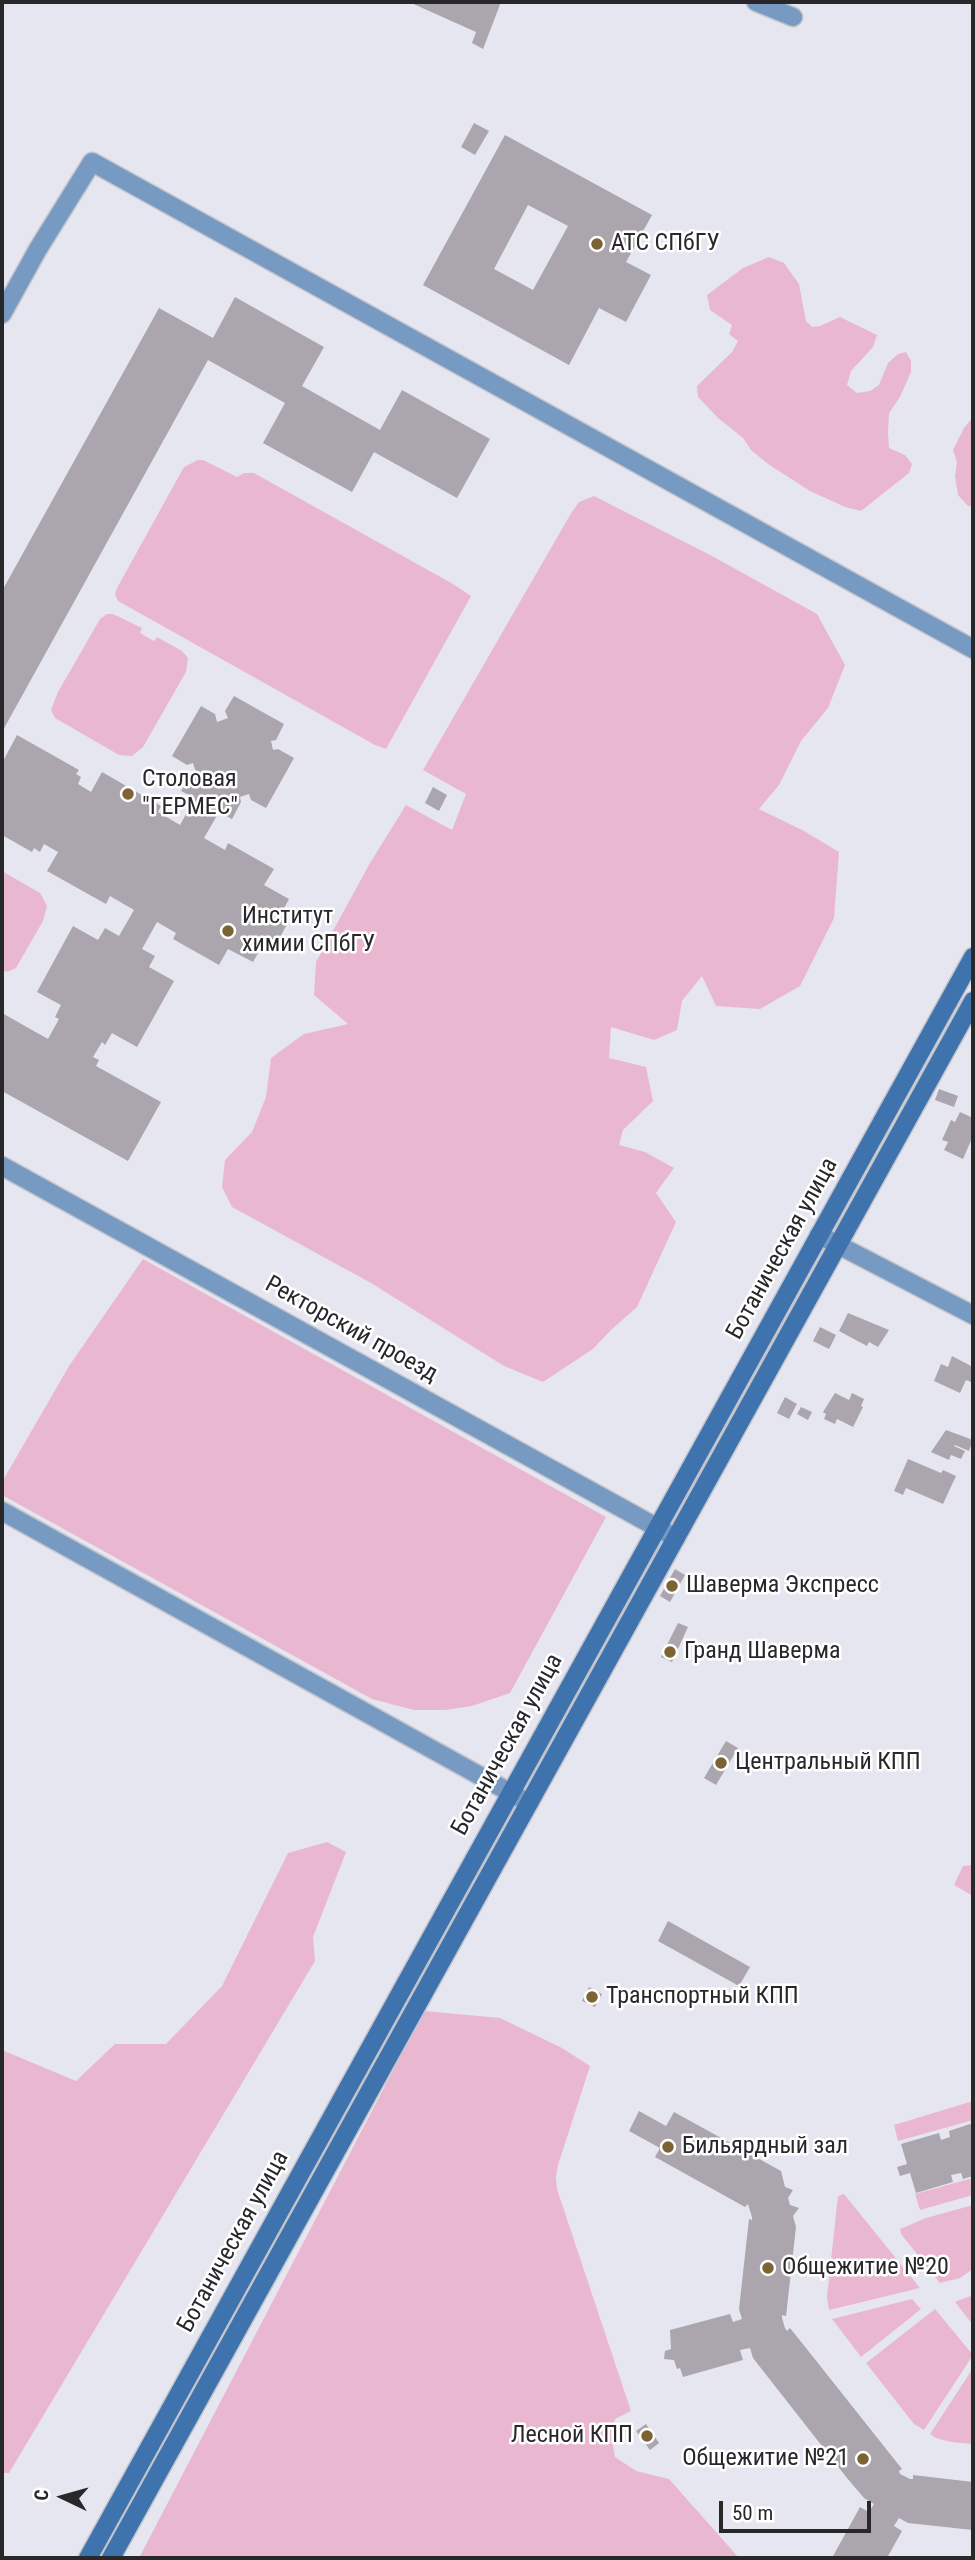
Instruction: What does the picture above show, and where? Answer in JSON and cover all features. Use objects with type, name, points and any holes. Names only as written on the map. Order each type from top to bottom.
[{"type":"street","points":[[756,2],[793,17]]},
{"type":"street","points":[[2,314],[38,249],[92,162],[973,649]]},
{"type":"street","name":"Ботаническая улица","points":[[88,2558],[973,957]]},
{"type":"street","name":"Ботаническая улица","points":[[111,2558],[973,1001]]},
{"type":"street","name":"Ректорский проезд","points":[[2,1166],[676,1538]]},
{"type":"street","points":[[819,1235],[973,1315]]},
{"type":"street","points":[[2,1511],[529,1803]]},
{"type":"shaded area","points":[[769,257],[784,263],[799,284],[806,321],[812,327],[840,317],[877,335],[873,347],[851,371],[847,385],[857,393],[870,391],[879,385],[888,363],[898,354],[906,352],[911,361],[911,372],[900,397],[889,413],[888,432],[889,448],[905,455],[912,464],[909,473],[861,511],[845,507],[810,491],[768,464],[698,397],[697,386],[732,352],[738,341],[729,334],[732,325],[710,310],[707,295],[743,268]]},
{"type":"shaded area","points":[[973,417],[973,507],[968,506],[958,495],[955,476],[957,462],[953,450]]},
{"type":"shaded area","points":[[198,460],[237,477],[244,473],[254,473],[471,596],[386,749],[118,601],[115,594],[117,588],[184,467]]},
{"type":"shaded area","points":[[594,496],[712,556],[817,614],[845,665],[828,708],[801,741],[779,785],[759,809],[839,852],[834,918],[800,986],[760,1009],[716,1006],[702,976],[682,1001],[677,1030],[654,1040],[611,1027],[609,1058],[646,1067],[653,1101],[623,1130],[619,1145],[645,1152],[674,1168],[656,1193],[676,1222],[637,1307],[593,1349],[543,1382],[504,1366],[371,1283],[232,1207],[222,1187],[225,1160],[252,1132],[266,1097],[271,1058],[304,1034],[348,1024],[314,995],[316,962],[370,863],[406,805],[452,830],[466,794],[423,770],[570,515],[579,502]]},
{"type":"shaded area","points":[[107,614],[113,614],[142,628],[140,633],[154,641],[157,637],[182,651],[188,658],[186,672],[143,747],[132,756],[119,755],[55,718],[51,710],[58,692],[100,619]]},
{"type":"shaded area","points":[[2,871],[40,893],[47,906],[43,921],[16,968],[7,972],[2,970]]},
{"type":"shaded area","points":[[143,1259],[606,1517],[510,1693],[472,1706],[445,1710],[414,1710],[372,1699],[2,1495],[2,1482],[69,1366]]},
{"type":"shaded area","points":[[327,1842],[346,1852],[313,1937],[315,1961],[9,2473],[2,2473],[2,2050],[76,2081],[115,2044],[166,2044],[222,1986],[288,1853]]},
{"type":"shaded area","points":[[973,1865],[973,1896],[954,1885],[963,1866]]},
{"type":"shaded area","points":[[424,2011],[500,2018],[562,2048],[590,2066],[556,2177],[557,2189],[631,2411],[615,2419],[611,2433],[615,2457],[636,2471],[669,2479],[739,2558],[139,2558]]},
{"type":"shaded area","points":[[973,2101],[973,2120],[898,2141],[894,2125]]},
{"type":"shaded area","points":[[973,2178],[973,2195],[920,2210],[915,2194]]},
{"type":"shaded area","points":[[844,2194],[920,2288],[829,2310],[827,2297],[838,2196]]},
{"type":"shaded area","points":[[973,2205],[973,2269],[960,2278],[940,2283],[901,2234],[900,2229],[926,2218]]},
{"type":"shaded area","points":[[973,2295],[973,2325],[955,2302]]},
{"type":"shaded area","points":[[912,2299],[921,2309],[861,2357],[832,2319]]},
{"type":"shaded area","points":[[935,2309],[973,2355],[924,2430],[914,2424],[866,2363]]},
{"type":"shaded area","points":[[973,2368],[973,2444],[936,2438],[930,2434]]},
{"type":"building","points":[[409,2],[501,2],[483,49],[472,43],[476,32]]},
{"type":"building","points":[[474,123],[489,131],[475,155],[461,147]]},
{"type":"building","name":"АТС СПбГУ","points":[[505,135],[652,215],[626,262],[651,275],[626,322],[599,308],[569,365],[423,285]],"holes":[[[528,205],[568,226],[533,290],[494,269]]]},
{"type":"building","points":[[235,297],[324,347],[302,386],[380,430],[402,390],[490,439],[457,498],[374,452],[352,492],[263,443],[285,403],[208,360],[2,732],[2,591],[159,308],[213,338]]},
{"type":"building","name":"Институт химии СПбГУ","points":[[234,696],[284,724],[276,740],[271,741],[273,750],[278,749],[294,758],[266,808],[251,800],[249,794],[240,797],[241,802],[232,819],[219,812],[204,838],[225,850],[228,843],[274,869],[264,885],[289,899],[280,916],[289,921],[272,951],[262,946],[253,962],[228,949],[219,965],[173,939],[176,933],[157,922],[142,949],[155,956],[149,967],[174,981],[137,1047],[112,1033],[105,1045],[102,1042],[93,1057],[99,1060],[96,1066],[161,1102],[128,1161],[2,1091],[2,1013],[48,1039],[59,1019],[55,1017],[61,1005],[37,992],[73,926],[98,940],[105,928],[119,936],[134,910],[110,896],[106,904],[47,871],[58,852],[44,844],[40,852],[34,848],[32,852],[2,835],[2,763],[17,735],[79,770],[76,774],[81,777],[78,784],[91,792],[102,772],[161,806],[158,812],[180,825],[195,798],[181,791],[191,774],[196,773],[193,763],[187,765],[172,756],[201,706],[215,714],[217,722],[228,718],[225,711]]},
{"type":"building","points":[[433,787],[447,795],[439,811],[425,803]]},
{"type":"building","points":[[939,1089],[958,1096],[954,1107],[935,1100]]},
{"type":"building","points":[[960,1112],[973,1118],[973,1136],[963,1159],[944,1150],[948,1142],[942,1140],[951,1120],[955,1122]]},
{"type":"building","points":[[848,1313],[889,1330],[878,1347],[869,1342],[867,1346],[839,1331]]},
{"type":"building","points":[[820,1327],[836,1335],[829,1349],[813,1341]]},
{"type":"building","points":[[952,1356],[973,1367],[973,1383],[966,1380],[960,1393],[934,1381],[941,1364],[948,1367]]},
{"type":"building","points":[[835,1393],[849,1400],[852,1393],[864,1399],[853,1427],[837,1419],[835,1424],[824,1419],[826,1414],[823,1412]]},
{"type":"building","points":[[785,1397],[797,1404],[789,1419],[777,1413]]},
{"type":"building","points":[[801,1407],[812,1412],[808,1420],[797,1414]]},
{"type":"building","points":[[946,1430],[973,1440],[969,1451],[954,1446],[965,1451],[961,1459],[951,1455],[949,1460],[931,1452]]},
{"type":"building","points":[[908,1459],[941,1473],[943,1470],[956,1476],[943,1504],[906,1488],[903,1495],[894,1491]]},
{"type":"building","name":"Шаверма Экспресс","points":[[675,1569],[685,1575],[670,1602],[660,1596]]},
{"type":"building","points":[[678,1623],[688,1627],[672,1662],[661,1657]]},
{"type":"building","name":"Центральный КПП","points":[[726,1741],[738,1748],[716,1785],[704,1778]]},
{"type":"building","points":[[668,1921],[750,1967],[739,1986],[658,1941]]},
{"type":"building","name":"Транспортный КПП","points":[[589,1987],[602,1994],[595,2007],[582,2001]]},
{"type":"building","name":"Общежитие №20","points":[[639,2111],[666,2126],[674,2112],[781,2171],[785,2187],[793,2190],[788,2198],[790,2205],[799,2208],[793,2216],[796,2227],[786,2316],[782,2315],[785,2328],[787,2331],[790,2328],[902,2469],[900,2474],[910,2479],[913,2479],[913,2475],[973,2482],[973,2530],[908,2523],[899,2518],[894,2526],[902,2531],[887,2558],[832,2558],[860,2507],[869,2512],[874,2504],[864,2498],[847,2478],[753,2358],[750,2348],[740,2350],[743,2360],[683,2377],[674,2360],[664,2359],[665,2351],[671,2349],[670,2330],[730,2314],[733,2322],[742,2319],[739,2309],[749,2219],[752,2220],[752,2217],[748,2204],[745,2207],[655,2157],[660,2148],[629,2131]]},
{"type":"building","points":[[973,2123],[973,2176],[963,2179],[961,2173],[951,2175],[953,2182],[916,2193],[910,2173],[900,2176],[897,2167],[907,2164],[901,2144],[939,2133],[941,2140],[950,2137],[949,2131]]},
{"type":"building","name":"Лесной КПП","points":[[646,2424],[659,2443],[650,2450],[636,2431]]},
{"type":"place","name":"АТС СПбГУ","points":[[597,244]]},
{"type":"place","name":"Столовая \"ГЕРМЕС\"","points":[[128,794]]},
{"type":"place","name":"Институт химии СПбГУ","points":[[228,931]]},
{"type":"place","name":"Шаверма Экспресс","points":[[672,1586]]},
{"type":"place","name":"Гранд Шаверма","points":[[670,1652]]},
{"type":"place","name":"Центральный КПП","points":[[721,1763]]},
{"type":"place","name":"Транспортный КПП","points":[[592,1997]]},
{"type":"place","name":"Бильярдный зал","points":[[668,2147]]},
{"type":"place","name":"Общежитие №20","points":[[768,2268]]},
{"type":"place","name":"Лесной КПП","points":[[647,2436]]},
{"type":"place","name":"Общежитие №21","points":[[863,2459]]}]
